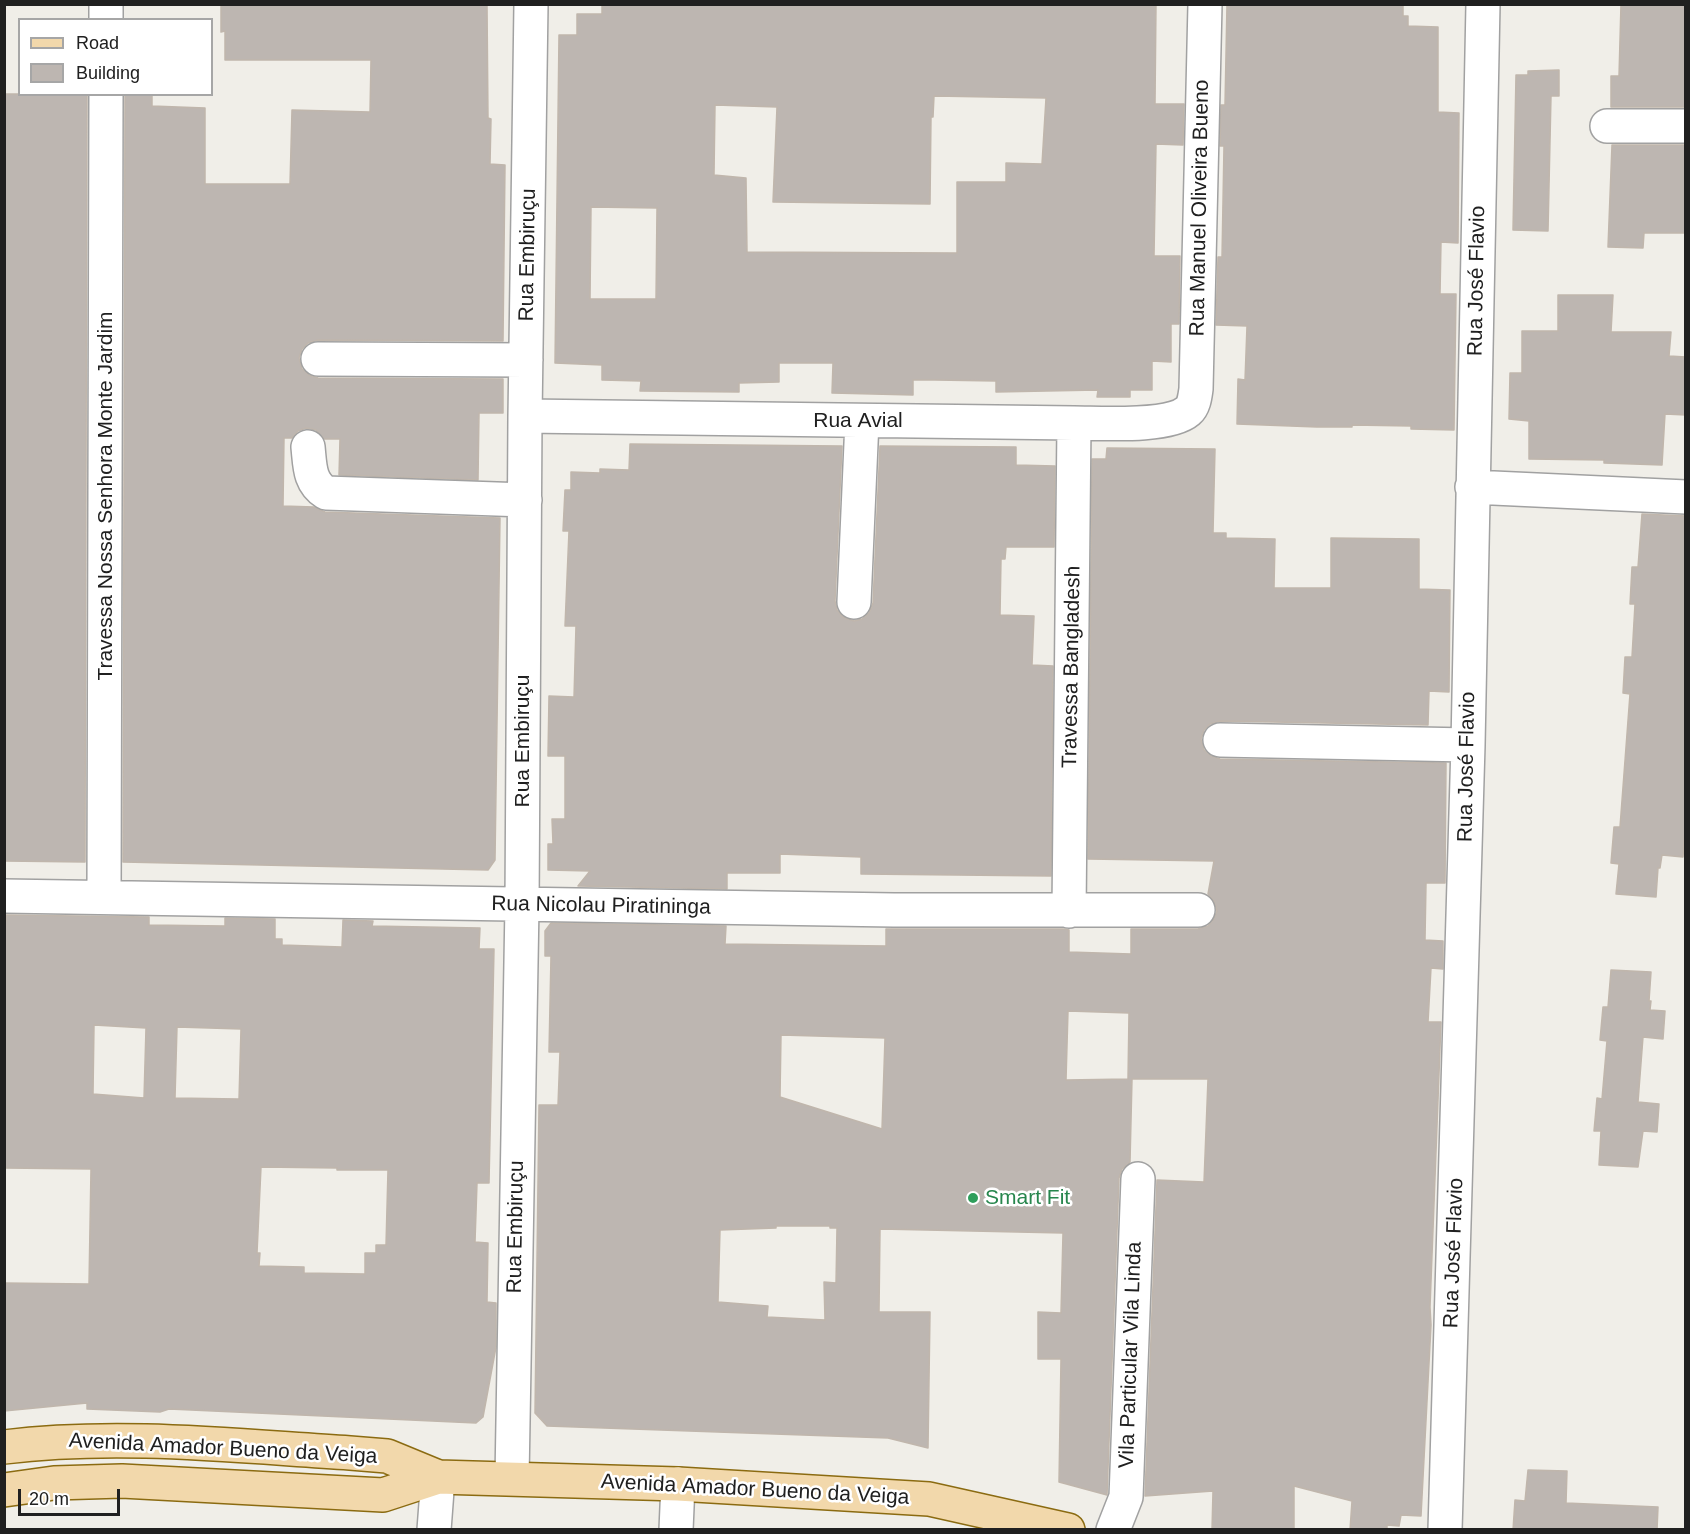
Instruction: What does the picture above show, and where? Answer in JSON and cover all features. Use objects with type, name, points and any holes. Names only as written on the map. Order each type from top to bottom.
[{"type":"main road","name":"Avenida Amador Bueno da Veiga","points":[[4,1447],[47,1442],[118,1440],[350,1453],[387,1456],[438,1476],[678,1484],[929,1499],[1068,1530]]},
{"type":"main road","name":"Avenida Amador Bueno da Veiga","points":[[4,1491],[54,1483],[122,1481],[383,1495],[438,1476]]},
{"type":"street","name":"Rua Embiruçu","points":[[512,1478],[522,905],[525,416],[531,4]]},
{"type":"street","name":"Rua Manuel Oliveira Bueno","points":[[1189,410],[1194,402],[1196,389],[1205,4]]},
{"type":"street","name":"Rua José Flavio","points":[[1445,1530],[1468,745],[1483,4]]},
{"type":"street","name":"Travessa Nossa Senhora Monte Jardim","points":[[104,897],[106,96]]},
{"type":"street","points":[[1607,126],[1686,126]]},
{"type":"street","points":[[318,358],[526,360]]},
{"type":"street","name":"Rua Avial","points":[[525,416],[1074,423],[1156,422],[1176,417],[1189,410]]},
{"type":"street","points":[[854,602],[862,421]]},
{"type":"street","name":"Travessa Bangladesh","points":[[1069,911],[1074,423]]},
{"type":"street","points":[[308,447],[311,477],[319,489],[326,493],[525,500]]},
{"type":"street","points":[[1472,488],[1686,497]]},
{"type":"street","points":[[1220,740],[1468,745]]},
{"type":"street","name":"Rua Nicolau Piratininga","points":[[4,896],[522,905],[1069,911],[1198,910]]},
{"type":"street","name":"Vila Particular Vila Linda","points":[[1113,1530],[1126,1497],[1137,1179]]},
{"type":"street","points":[[434,1530],[438,1476]]},
{"type":"street","points":[[676,1530],[678,1484]]},
{"type":"building","points":[[221,4],[487,4],[488,118],[491,119],[490,164],[505,165],[503,341],[318,340],[308,343],[302,349],[299,358],[302,369],[318,378],[503,379],[503,413],[479,413],[478,480],[339,475],[340,439],[324,439],[316,430],[306,428],[298,431],[292,438],[284,438],[283,506],[314,507],[325,512],[500,518],[495,860],[488,870],[123,862],[125,96],[152,96],[152,106],[205,108],[205,184],[290,184],[292,110],[370,112],[371,60],[225,60],[225,31],[221,32]]},
{"type":"building","points":[[602,4],[1156,4],[1155,104],[1184,104],[1183,145],[1156,144],[1154,256],[1180,256],[1179,324],[1171,324],[1171,362],[1152,361],[1152,390],[1130,390],[1130,397],[1097,397],[1098,390],[996,392],[996,381],[935,380],[913,380],[913,395],[832,393],[833,363],[779,363],[779,382],[739,383],[739,392],[640,391],[641,381],[602,380],[602,365],[555,363],[559,35],[577,35],[577,14],[602,14]],"holes":[[[934,96],[1046,98],[1042,164],[1006,163],[1006,182],[957,182],[957,253],[747,252],[746,178],[714,175],[715,105],[777,107],[773,202],[930,204],[931,117],[933,117]],[[591,207],[657,208],[656,299],[590,299]]]},
{"type":"building","points":[[1227,4],[1403,4],[1403,16],[1408,16],[1408,26],[1438,27],[1438,112],[1459,113],[1458,243],[1441,242],[1440,294],[1456,294],[1454,430],[1411,429],[1411,426],[1317,427],[1237,424],[1238,379],[1245,380],[1247,326],[1216,325],[1218,257],[1222,257],[1224,146],[1220,146],[1221,105],[1225,105]]},
{"type":"building","points":[[1621,4],[1686,4],[1686,107],[1611,107],[1611,76],[1619,76]]},
{"type":"building","points":[[1559,70],[1559,96],[1551,96],[1548,231],[1513,230],[1516,75],[1528,75],[1528,71]]},
{"type":"building","points":[[4,94],[87,96],[85,862],[4,861]]},
{"type":"building","points":[[1612,145],[1686,145],[1686,233],[1644,233],[1643,248],[1608,247]]},
{"type":"building","points":[[1558,295],[1613,295],[1611,332],[1671,332],[1669,356],[1686,357],[1686,415],[1665,414],[1662,465],[1604,463],[1604,460],[1529,459],[1529,421],[1509,419],[1510,373],[1522,373],[1522,331],[1558,331]]},
{"type":"building","points":[[630,444],[842,446],[835,601],[837,610],[843,617],[854,621],[862,619],[869,613],[873,603],[880,446],[1016,447],[1016,465],[1055,466],[1054,547],[1006,547],[1005,559],[1001,559],[1000,615],[1034,616],[1032,665],[1053,666],[1051,876],[861,874],[861,857],[780,854],[780,873],[727,873],[727,889],[578,886],[590,871],[548,870],[548,844],[553,844],[552,819],[565,819],[565,756],[548,756],[549,696],[574,697],[576,626],[565,626],[569,531],[563,531],[565,490],[571,490],[571,472],[600,473],[600,469],[629,470]]},
{"type":"building","points":[[1107,448],[1215,449],[1213,533],[1226,533],[1226,538],[1275,539],[1274,588],[1331,588],[1331,538],[1419,539],[1419,589],[1450,590],[1449,692],[1429,691],[1428,725],[1220,721],[1210,724],[1204,730],[1201,739],[1204,750],[1220,759],[1446,763],[1445,883],[1426,883],[1425,940],[1443,941],[1443,969],[1431,968],[1428,1022],[1441,1022],[1431,1325],[1421,1516],[1401,1515],[1399,1526],[1387,1525],[1387,1530],[1350,1530],[1352,1501],[1294,1486],[1294,1530],[1212,1530],[1213,1491],[1145,1496],[1157,1180],[1204,1182],[1208,1079],[1132,1079],[1130,1162],[1122,1169],[1119,1178],[1107,1495],[1059,1482],[1061,1359],[1038,1359],[1038,1312],[1061,1313],[1063,1233],[880,1229],[879,1312],[930,1312],[928,1448],[888,1438],[547,1426],[535,1413],[539,1105],[558,1105],[560,1052],[549,1052],[551,956],[545,956],[545,931],[551,923],[726,926],[725,944],[886,946],[886,929],[1065,929],[1069,930],[1069,952],[1131,954],[1131,929],[1198,929],[1208,926],[1214,919],[1217,911],[1214,901],[1208,894],[1214,861],[1088,859],[1092,459],[1106,459]],"holes":[[[1068,1011],[1129,1013],[1128,1079],[1066,1080]],[[781,1035],[885,1038],[882,1129],[780,1097]],[[776,1226],[837,1228],[836,1283],[824,1282],[825,1320],[767,1317],[768,1306],[718,1302],[720,1230],[776,1228]]]},
{"type":"building","points":[[1642,514],[1686,516],[1686,819],[1683,857],[1662,855],[1660,868],[1658,868],[1656,897],[1616,894],[1619,864],[1611,863],[1614,827],[1620,827],[1630,694],[1623,693],[1625,657],[1632,657],[1635,604],[1630,604],[1632,567],[1638,567]]},
{"type":"building","points":[[6,915],[149,917],[149,925],[225,926],[225,918],[275,919],[275,939],[282,939],[282,945],[342,947],[343,920],[373,921],[372,926],[480,928],[479,949],[494,949],[489,1183],[477,1183],[475,1242],[488,1243],[487,1302],[496,1303],[496,1347],[483,1417],[476,1423],[169,1409],[160,1412],[87,1409],[87,1403],[4,1411],[4,1283],[89,1284],[91,1169],[4,1168],[4,921],[6,921]],"holes":[[[94,1025],[146,1028],[144,1098],[93,1094]],[[177,1027],[241,1029],[239,1099],[175,1098]],[[261,1167],[388,1170],[386,1245],[376,1245],[376,1253],[365,1253],[365,1274],[304,1273],[304,1267],[259,1266],[260,1253],[257,1253]]]},
{"type":"building","points":[[1611,970],[1651,972],[1650,1010],[1665,1011],[1663,1039],[1643,1037],[1638,1102],[1659,1104],[1657,1132],[1643,1131],[1638,1167],[1599,1165],[1601,1131],[1594,1131],[1597,1098],[1602,1099],[1607,1041],[1600,1040],[1603,1007],[1608,1007]]},
{"type":"building","points":[[1528,1470],[1567,1471],[1566,1503],[1658,1507],[1657,1530],[1513,1530],[1515,1500],[1525,1501]]},
{"type":"place","name":"Smart Fit","points":[[973,1198]]}]
